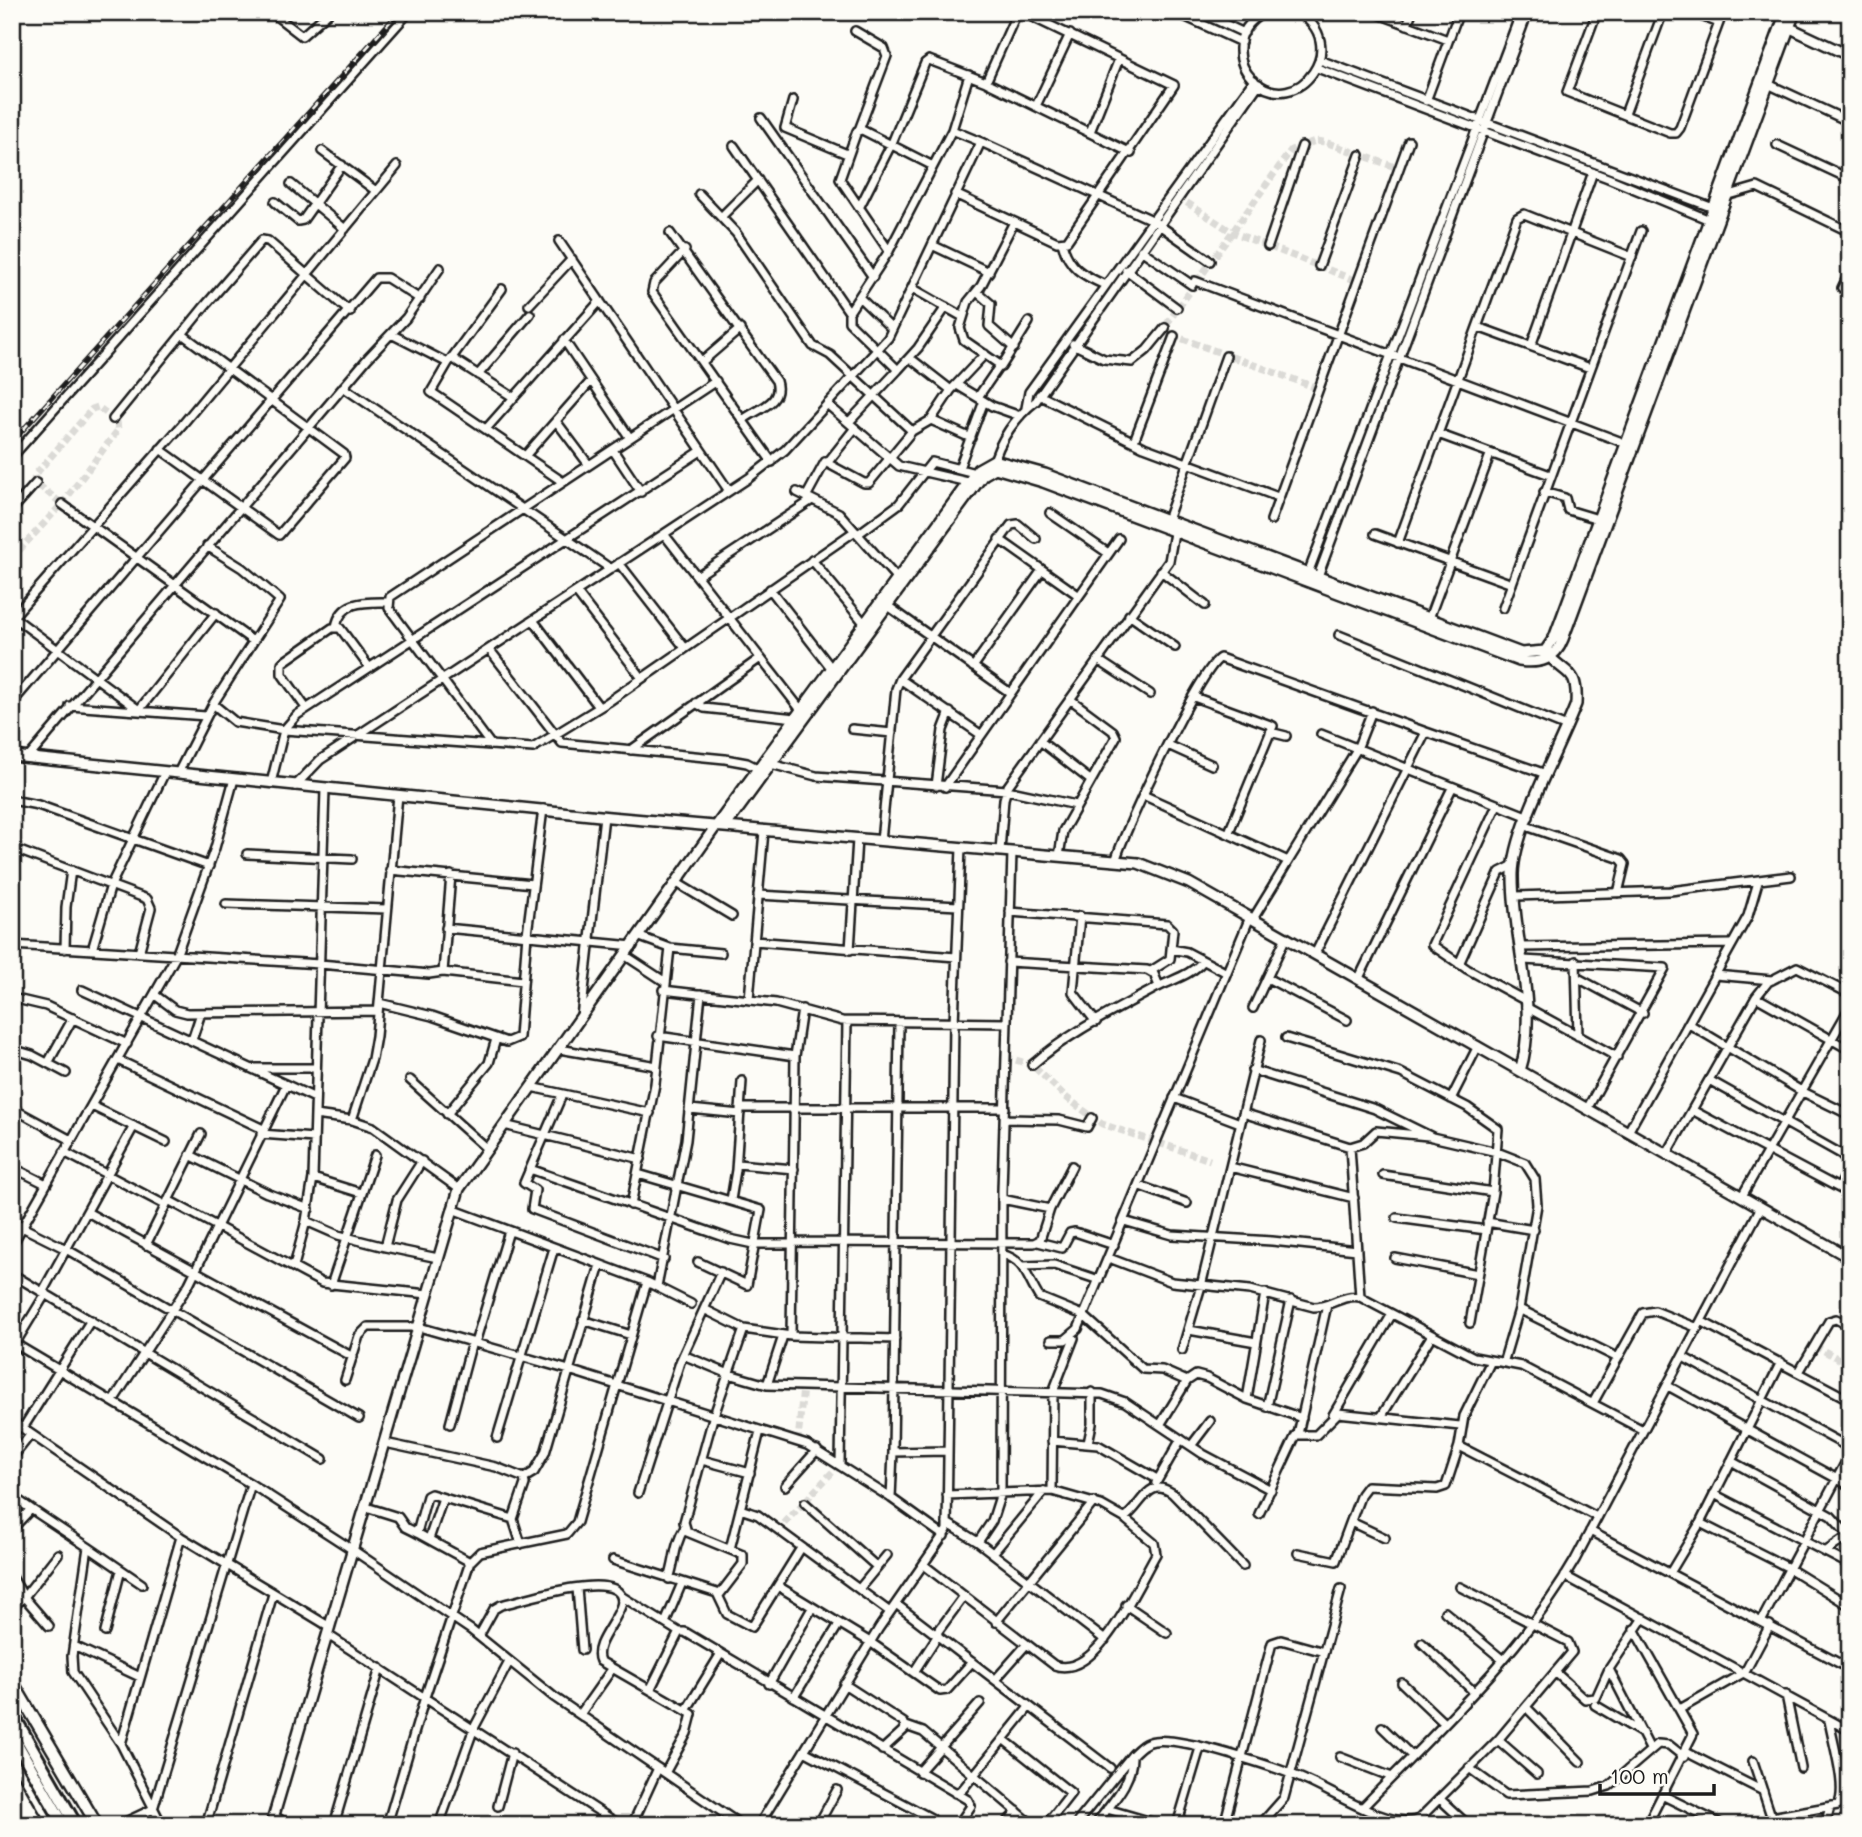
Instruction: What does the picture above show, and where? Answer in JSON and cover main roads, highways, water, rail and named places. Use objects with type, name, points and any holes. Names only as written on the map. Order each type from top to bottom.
[{"type":"highway","points":[[12,1713],[76,1825]]},
{"type":"highway","points":[[12,1735],[64,1825]]},
{"type":"main road","points":[[12,1681],[97,1825]]},
{"type":"main road","points":[[14,1760],[54,1825]]},
{"type":"tunnel","points":[[1317,388],[1169,334],[1166,325],[1291,150],[1315,141],[1325,142],[1398,168]]},
{"type":"tunnel","points":[[1178,197],[1232,232],[1357,281]]},
{"type":"tunnel","points":[[12,558],[62,504],[118,430],[117,421],[98,407],[92,409],[34,476],[36,483],[62,504]]},
{"type":"tunnel","points":[[1006,1057],[1032,1065],[1067,1098],[1102,1124],[1210,1160]]},
{"type":"tunnel","points":[[1815,1346],[1850,1365]]},
{"type":"tunnel","points":[[798,1442],[803,1386]]},
{"type":"tunnel","points":[[777,1531],[840,1464]]},
{"type":"railway","points":[[12,442],[399,12]]}]
